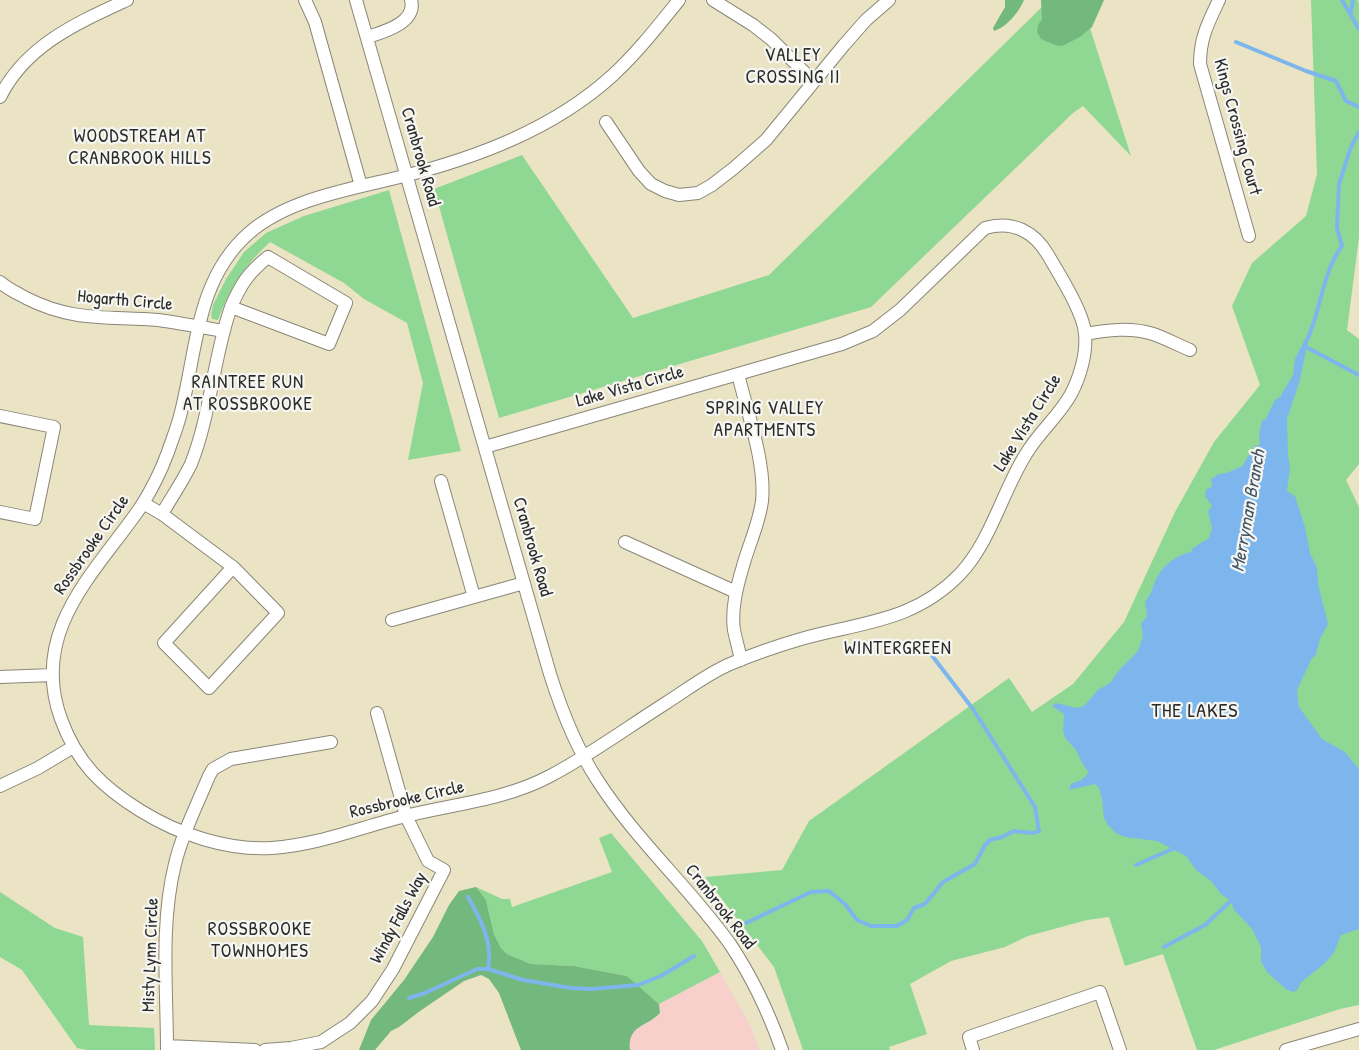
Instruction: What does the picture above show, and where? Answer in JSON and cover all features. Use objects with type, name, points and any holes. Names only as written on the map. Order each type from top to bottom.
[{"type":"street","points":[[0,97],[18,70],[51,38],[126,0]]},
{"type":"street","points":[[305,0],[314,22],[361,186]]},
{"type":"street","name":"Cranbrook Road","points":[[356,0],[408,175],[557,698],[583,757],[614,804],[729,944],[759,996],[782,1050]]},
{"type":"street","name":"Rossbrooke Circle","points":[[583,757],[548,777],[486,800],[406,816],[312,842],[270,848],[217,843],[185,832],[145,814],[107,787],[86,767],[73,748],[62,722],[54,697],[53,675],[60,631],[67,611],[83,583],[143,503],[166,459],[180,416],[205,299],[218,272],[231,252],[246,235],[265,221],[286,210],[313,200],[408,175],[470,156],[504,143],[539,126],[588,95],[612,76],[659,25],[679,0]]},
{"type":"street","points":[[713,0],[753,25],[771,39],[813,81]]},
{"type":"street","points":[[606,122],[638,171],[651,184],[679,195],[698,193],[727,174],[766,140],[794,108],[813,81],[866,20],[889,0]]},
{"type":"street","name":"Kings Crossing Court","points":[[1220,0],[1204,31],[1200,48],[1200,64],[1249,236]]},
{"type":"street","points":[[368,37],[392,29],[402,22],[415,1]]},
{"type":"street","name":"Lake Vista Circle","points":[[485,447],[842,344],[873,331],[900,310],[985,228],[1001,223],[1030,234],[1043,246],[1081,317],[1085,334],[1080,372],[1072,391],[1030,446],[1016,470],[972,560],[935,597],[913,609],[883,619],[767,649],[711,672],[583,757]]},
{"type":"street","points":[[162,514],[190,465],[204,422],[223,331],[231,307],[241,285],[255,268],[268,257],[346,303],[329,344],[231,307]]},
{"type":"street","name":"Hogarth Circle","points":[[0,282],[7,288],[39,304],[69,314],[92,318],[160,321],[223,331]]},
{"type":"street","points":[[1085,334],[1111,330],[1152,334],[1190,350]]},
{"type":"street","points":[[738,374],[762,478],[762,500],[758,523],[736,592],[734,629],[741,660]]},
{"type":"street","points":[[0,416],[54,427],[36,519],[0,512]]},
{"type":"street","points":[[441,481],[474,597]]},
{"type":"street","points":[[143,503],[162,514],[233,567],[278,612],[209,688],[164,642],[233,567]]},
{"type":"street","points":[[625,542],[736,592]]},
{"type":"street","points":[[392,620],[524,583]]},
{"type":"street","points":[[0,677],[53,675]]},
{"type":"street","name":"Windy Falls Way","points":[[264,1050],[291,1048],[321,1042],[350,1023],[372,1001],[393,968],[444,870],[428,861],[406,816],[377,713]]},
{"type":"street","name":"Misty Lynn Circle","points":[[167,1048],[166,924],[175,864],[185,832],[209,776],[213,769],[231,758],[331,742]]},
{"type":"street","points":[[0,786],[38,768],[73,748]]},
{"type":"street","points":[[973,1050],[969,1037],[1100,992],[1120,1050]]},
{"type":"street","points":[[1286,1050],[1359,1029]]},
{"type":"street","points":[[167,1048],[255,1050]]},
{"type":"shaded area","points":[[720,972],[751,1027],[759,1050],[630,1050],[629,1041],[633,1033],[639,1026],[654,1019],[660,1013],[659,1004]]},
{"type":"green space","points":[[1005,0],[1024,0],[1012,18],[994,31],[993,28],[1005,7]]},
{"type":"green space","points":[[1041,0],[1104,0],[1092,27],[1080,37],[1062,46],[1041,39],[1037,32],[1038,25],[1042,19]]},
{"type":"green space","points":[[1049,0],[1081,0],[1131,156],[1083,106],[1073,113],[871,307],[499,418],[434,189],[522,155],[633,318],[769,275]]},
{"type":"green space","points":[[1311,0],[1358,0],[1359,4],[1359,237],[1347,330],[1359,339],[1359,464],[1346,480],[1359,507],[1359,1005],[1340,1009],[1214,1050],[1197,1050],[1163,954],[1125,966],[1109,917],[1087,920],[1028,936],[1005,947],[951,961],[910,984],[927,1034],[889,1047],[890,1050],[803,1050],[774,967],[705,877],[782,870],[809,821],[1009,678],[1032,712],[1073,684],[1124,622],[1175,512],[1214,442],[1260,385],[1232,306],[1252,263],[1306,216],[1317,174]]},
{"type":"green space","points":[[389,190],[461,451],[408,460],[423,383],[407,323],[364,299],[344,283],[270,242],[239,278],[227,298],[218,320],[212,319],[213,305],[226,279],[244,252],[266,233],[304,216]]},
{"type":"green space","points":[[611,833],[702,941],[720,972],[659,1004],[627,976],[574,966],[531,964],[507,954],[501,948],[494,934],[486,900],[476,887],[502,899],[510,899],[512,907],[612,872],[599,838]]},
{"type":"green space","points":[[476,887],[486,900],[494,934],[501,948],[507,954],[531,964],[574,966],[627,976],[659,1004],[660,1013],[635,1031],[630,1042],[630,1050],[521,1050],[499,993],[489,979],[481,975],[464,981],[391,1031],[375,1050],[359,1050],[371,1020],[404,980],[433,937],[449,905],[459,891]]},
{"type":"green space","points":[[0,892],[55,928],[83,937],[89,1025],[154,1028],[155,1050],[87,1050],[77,1048],[22,970],[0,957]]},
{"type":"water","points":[[1309,336],[1300,380],[1287,419],[1290,467],[1287,491],[1295,496],[1305,527],[1310,553],[1317,568],[1318,584],[1328,624],[1320,639],[1316,655],[1312,658],[1297,690],[1299,707],[1322,739],[1345,752],[1359,769],[1359,929],[1341,935],[1334,953],[1323,965],[1301,982],[1298,989],[1294,992],[1287,990],[1267,972],[1261,962],[1261,947],[1252,929],[1234,910],[1231,901],[1221,894],[1211,881],[1196,870],[1186,856],[1157,841],[1125,837],[1116,833],[1104,818],[1102,799],[1099,788],[1095,784],[1069,790],[1071,784],[1081,780],[1089,773],[1063,732],[1064,714],[1052,706],[1056,703],[1077,708],[1084,706],[1098,690],[1110,683],[1120,669],[1138,651],[1143,636],[1141,624],[1147,616],[1145,601],[1151,593],[1156,579],[1170,561],[1191,552],[1193,548],[1209,538],[1212,528],[1208,511],[1212,506],[1205,496],[1206,490],[1212,486],[1211,479],[1219,474],[1227,473],[1242,466],[1249,455],[1255,455],[1254,447],[1260,444],[1259,434],[1262,420],[1265,420],[1275,400],[1280,397],[1293,375],[1295,359],[1305,339]]},
{"type":"waterway","name":"Merryman Branch","points":[[1342,0],[1359,29]]},
{"type":"waterway","points":[[1351,13],[1353,0]]},
{"type":"waterway","points":[[1236,42],[1306,71],[1336,81],[1346,101],[1359,107]]},
{"type":"waterway","name":"Merryman Branch","points":[[1307,340],[1316,317],[1330,268],[1342,246],[1337,228],[1339,184],[1351,147],[1359,132]]},
{"type":"waterway","points":[[1304,346],[1359,375]]},
{"type":"waterway","points":[[746,923],[811,892],[829,891],[845,904],[857,920],[871,926],[897,926],[907,920],[914,908],[925,904],[943,882],[975,864],[985,845],[990,840],[1014,831],[1033,833],[1039,831],[1035,807],[973,709],[930,653]]},
{"type":"waterway","points":[[1136,865],[1177,847]]},
{"type":"waterway","points":[[468,897],[485,931],[489,950],[488,969]]},
{"type":"waterway","points":[[1164,947],[1205,925],[1234,898]]},
{"type":"waterway","points":[[409,998],[425,993],[477,969],[488,969],[523,980],[571,988],[591,989],[638,985],[661,976],[694,956]]},
{"type":"district","name":"VALLEY CROSSING II","points":[[793,67]]},
{"type":"district","name":"WOODSTREAM AT CRANBROOK HILLS","points":[[140,148]]},
{"type":"district","name":"RAINTREE RUN AT ROSSBROOKE","points":[[248,394]]},
{"type":"district","name":"SPRING VALLEY APARTMENTS","points":[[765,420]]},
{"type":"district","name":"WINTERGREEN","points":[[898,649]]},
{"type":"district","name":"THE LAKES","points":[[1195,712]]},
{"type":"district","name":"ROSSBROOKE TOWNHOMES","points":[[260,941]]}]
